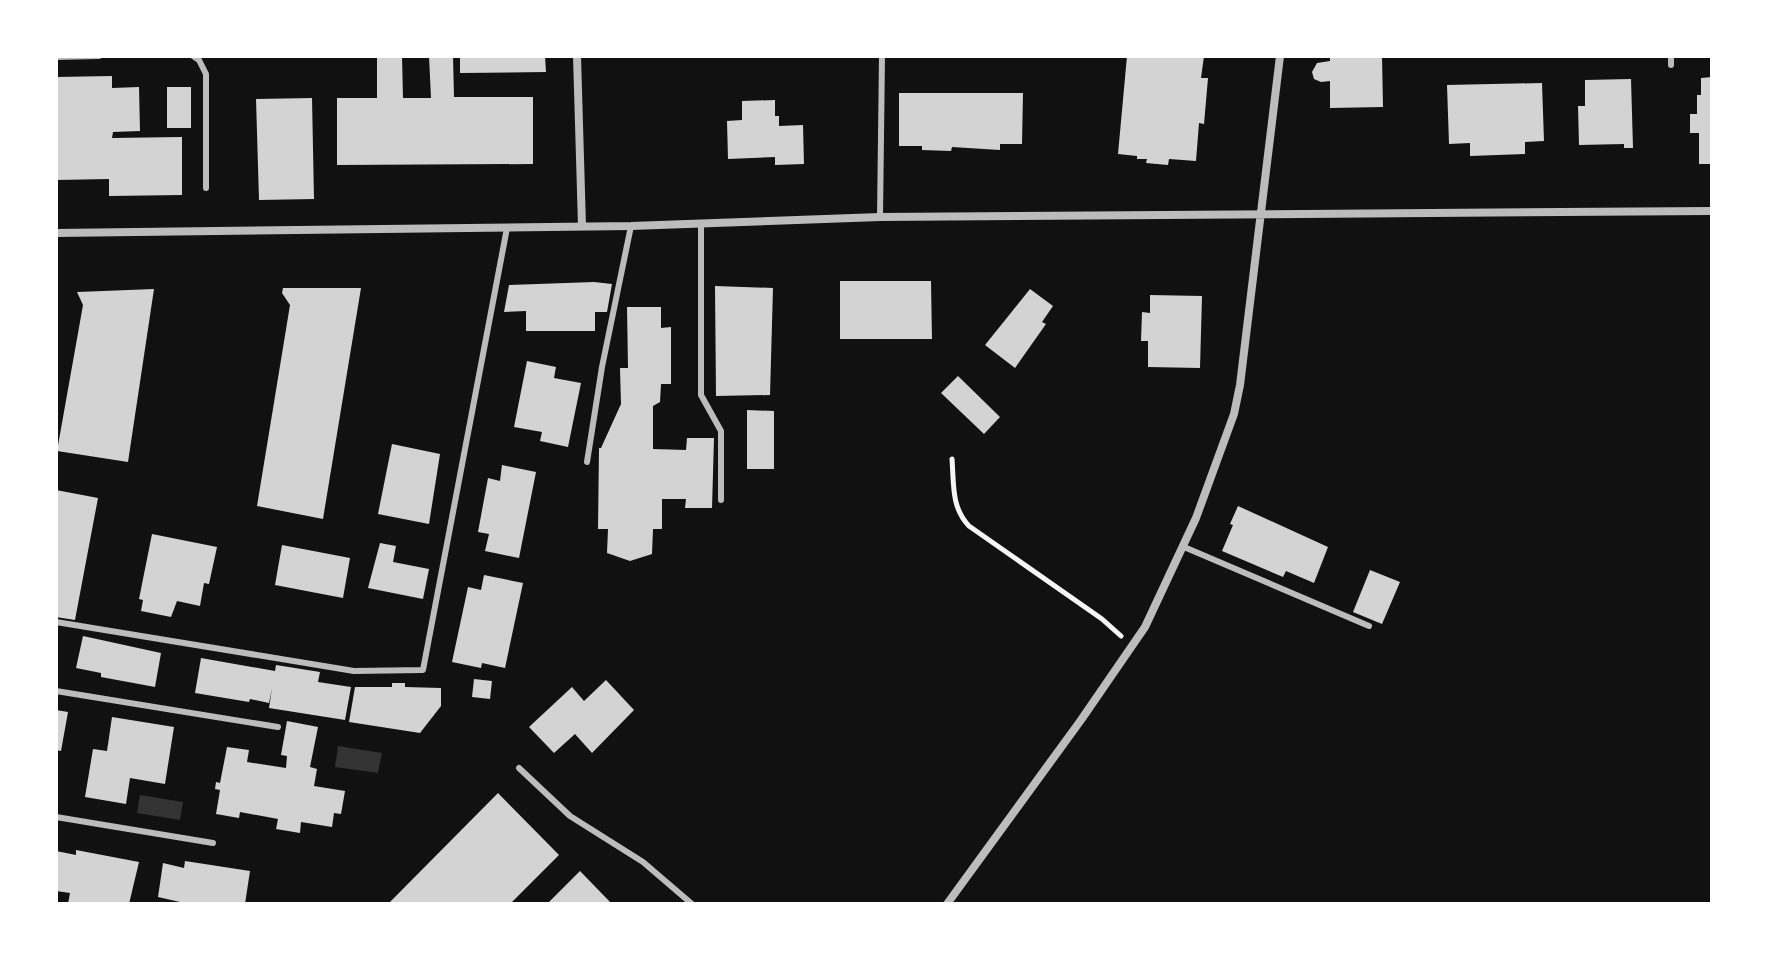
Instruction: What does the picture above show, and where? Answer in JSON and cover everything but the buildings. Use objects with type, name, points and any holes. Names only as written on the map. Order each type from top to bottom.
[{"type":"street","points":[[577,56],[582,226]]},
{"type":"street","points":[[947,904],[1133,647],[1184,547],[1234,414],[1244,363],[1259,214],[1280,56]]},
{"type":"street","points":[[56,233],[631,226],[880,217],[1712,211]]},
{"type":"lane","points":[[56,57],[99,56]]},
{"type":"lane","points":[[193,56],[199,60],[206,74],[206,188]]},
{"type":"lane","points":[[880,217],[882,56]]},
{"type":"lane","points":[[1671,56],[1671,65]]},
{"type":"lane","points":[[701,224],[701,395],[721,431],[721,500]]},
{"type":"lane","points":[[587,462],[602,367],[631,226]]},
{"type":"lane","points":[[56,622],[354,671],[423,670],[507,228]]},
{"type":"lane","points":[[1184,547],[1369,626]]},
{"type":"lane","points":[[56,691],[278,727]]},
{"type":"lane","points":[[519,768],[570,816],[643,862],[692,904]]},
{"type":"lane","points":[[56,817],[213,843]]},
{"type":"path","points":[[952,459],[954,500],[969,526],[1102,619],[1133,647]]},
{"type":"shaded area","points":[[338,746],[382,753],[378,773],[335,767]]},
{"type":"shaded area","points":[[140,795],[183,802],[180,820],[137,813]]}]
